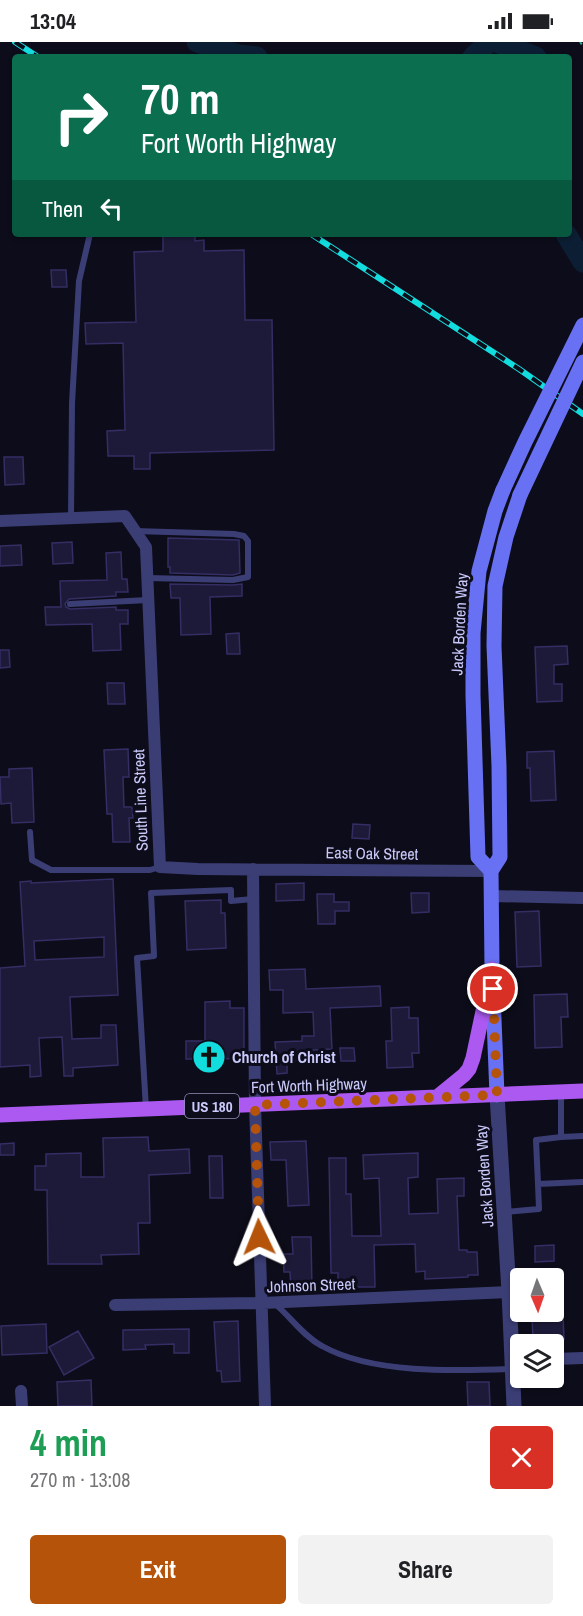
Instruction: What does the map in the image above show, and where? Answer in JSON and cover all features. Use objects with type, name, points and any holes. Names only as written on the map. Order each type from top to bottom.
[{"type":"main road","name":"Jack Borden Way","points":[[491,871],[478,856],[473,633],[479,571],[503,490],[583,325]]},
{"type":"main road","name":"Jack Borden Way","points":[[497,1095],[491,871],[500,857],[494,646],[495,586],[506,537],[520,495],[583,362]]},
{"type":"main road","points":[[437,1097],[469,1069],[492,969]]},
{"type":"main road","name":"Fort Worth Highway","points":[[0,1115],[583,1091]]},
{"type":"street","points":[[0,521],[125,516],[135,531]]},
{"type":"street","name":"South Line Street","points":[[135,531],[146,547],[160,867],[253,869]]},
{"type":"street","points":[[253,869],[255,1105],[268,1303],[265,1406]]},
{"type":"street","name":"East Oak Street","points":[[253,869],[491,871]]},
{"type":"street","points":[[492,896],[583,898]]},
{"type":"street","name":"Jack Borden Way","points":[[497,1095],[513,1334]]},
{"type":"street","name":"Johnson Street","points":[[115,1305],[268,1303],[509,1292]]},
{"type":"street","points":[[564,1359],[583,1358]]},
{"type":"street","name":"Jack Borden Way","points":[[514,1388],[514,1406]]},
{"type":"street","points":[[21,1392],[22,1406]]},
{"type":"lane","points":[[71,518],[72,402],[79,281],[89,237]]},
{"type":"lane","points":[[135,531],[234,534],[244,536],[248,542],[248,577],[233,580],[147,578]]},
{"type":"lane","points":[[70,604],[148,600]]},
{"type":"lane","points":[[30,832],[32,860],[51,870],[150,870],[160,867]]},
{"type":"lane","points":[[146,1109],[137,958],[154,956],[151,893],[231,890],[231,901],[253,899]]},
{"type":"lane","points":[[561,1092],[561,1137]]},
{"type":"lane","points":[[504,1212],[539,1209],[536,1140],[583,1136]]},
{"type":"lane","points":[[538,1184],[583,1182]]},
{"type":"lane","points":[[268,1303],[321,1345],[351,1358],[382,1365],[424,1369],[474,1370],[510,1364]]},
{"type":"path","points":[[580,42],[583,46]]},
{"type":"building","points":[[163,237],[195,237],[195,241],[204,240],[204,251],[244,250],[245,320],[272,320],[274,450],[150,453],[150,469],[134,469],[134,456],[108,456],[107,431],[125,430],[123,343],[86,344],[85,323],[136,322],[134,252],[163,251]]},
{"type":"building","points":[[51,270],[66,270],[67,287],[52,287]]},
{"type":"building","points":[[4,457],[23,457],[24,484],[5,485]]},
{"type":"building","points":[[168,538],[239,540],[240,573],[233,575],[170,573]]},
{"type":"building","points":[[72,542],[73,563],[53,564],[52,543]]},
{"type":"building","points":[[21,545],[22,565],[0,566],[0,546]]},
{"type":"building","points":[[121,552],[122,579],[127,579],[128,592],[116,592],[116,596],[69,599],[65,604],[70,609],[116,607],[116,610],[128,610],[128,624],[120,624],[121,650],[93,651],[92,624],[46,625],[45,607],[61,607],[60,581],[107,580],[106,553]]},
{"type":"building","points":[[170,584],[242,584],[242,596],[210,597],[211,634],[181,635],[180,598],[171,598]]},
{"type":"building","points":[[239,633],[240,654],[227,654],[226,634]]},
{"type":"building","points":[[567,646],[568,664],[554,665],[554,684],[562,684],[562,701],[537,702],[535,647]]},
{"type":"building","points":[[0,650],[9,650],[10,667],[0,668]]},
{"type":"building","points":[[107,683],[124,683],[125,704],[108,704]]},
{"type":"building","points":[[128,749],[129,777],[123,777],[124,807],[132,807],[133,818],[129,818],[130,842],[113,842],[112,814],[107,814],[104,750]]},
{"type":"building","points":[[554,751],[556,800],[531,801],[527,752]]},
{"type":"building","points":[[32,768],[34,822],[12,823],[11,803],[1,804],[0,777],[9,777],[9,769]]},
{"type":"building","points":[[353,824],[370,825],[369,839],[352,838]]},
{"type":"building","points":[[113,879],[118,995],[70,997],[72,1039],[101,1038],[101,1025],[116,1025],[118,1065],[73,1068],[73,1076],[64,1076],[62,1037],[39,1038],[41,1076],[30,1077],[30,1065],[0,1067],[0,968],[25,966],[20,882],[31,881],[31,883]],"holes":[[[104,937],[104,957],[35,960],[34,941]]]},
{"type":"building","points":[[304,883],[304,900],[276,901],[276,884]]},
{"type":"building","points":[[411,893],[429,893],[429,912],[412,913]]},
{"type":"building","points":[[317,894],[334,894],[334,902],[349,902],[349,911],[335,911],[335,924],[318,924]]},
{"type":"building","points":[[221,900],[221,913],[225,913],[226,948],[187,950],[185,901]]},
{"type":"building","points":[[539,911],[541,966],[517,967],[515,912]]},
{"type":"building","points":[[305,969],[306,989],[380,986],[381,1006],[330,1008],[332,1049],[313,1050],[314,1060],[287,1061],[287,1073],[277,1074],[275,1042],[302,1041],[302,1036],[314,1036],[313,1012],[283,1013],[283,990],[270,990],[269,970]]},
{"type":"building","points":[[567,994],[568,1017],[561,1017],[562,1047],[535,1048],[534,995]]},
{"type":"building","points":[[230,1001],[230,1008],[244,1008],[244,1058],[219,1059],[219,1069],[207,1069],[207,1059],[186,1059],[186,1041],[205,1041],[205,1002]]},
{"type":"building","points":[[409,1007],[409,1018],[418,1018],[419,1053],[412,1053],[413,1067],[387,1068],[386,1041],[392,1041],[391,1008]]},
{"type":"building","points":[[340,1048],[354,1048],[355,1061],[341,1061]]},
{"type":"building","points":[[148,1137],[149,1151],[189,1149],[190,1173],[149,1175],[150,1223],[138,1223],[139,1254],[101,1255],[102,1264],[48,1264],[47,1190],[35,1190],[35,1166],[46,1166],[46,1154],[81,1153],[81,1177],[104,1177],[103,1138]]},
{"type":"building","points":[[306,1141],[309,1205],[288,1206],[286,1160],[271,1160],[270,1142]]},
{"type":"building","points":[[14,1143],[14,1155],[0,1155],[0,1144]]},
{"type":"building","points":[[418,1153],[418,1177],[408,1178],[409,1214],[438,1213],[437,1179],[464,1178],[464,1196],[457,1196],[459,1250],[477,1252],[478,1275],[425,1279],[425,1271],[416,1272],[415,1244],[374,1245],[375,1287],[338,1287],[338,1273],[331,1273],[329,1158],[346,1158],[346,1194],[351,1194],[352,1236],[381,1236],[379,1178],[364,1179],[363,1155]]},
{"type":"building","points":[[209,1156],[222,1156],[223,1198],[210,1198]]},
{"type":"building","points":[[292,1237],[311,1237],[312,1289],[291,1290],[290,1272],[284,1272],[283,1254],[293,1254]]},
{"type":"building","points":[[554,1245],[554,1261],[535,1262],[535,1246]]},
{"type":"building","points":[[238,1321],[240,1381],[222,1382],[221,1371],[217,1371],[214,1322]]},
{"type":"building","points":[[532,1322],[563,1322],[564,1334],[533,1334]]},
{"type":"building","points":[[46,1324],[47,1353],[2,1355],[1,1326]]},
{"type":"building","points":[[189,1329],[189,1353],[174,1353],[174,1344],[145,1345],[146,1349],[123,1350],[123,1330]]},
{"type":"building","points":[[78,1331],[94,1358],[64,1375],[49,1347]]},
{"type":"building","points":[[91,1380],[92,1406],[58,1406],[57,1382]]},
{"type":"building","points":[[467,1382],[489,1382],[490,1406],[468,1406]]},
{"type":"waterway","points":[[197,42],[236,54]]},
{"type":"waterway","points":[[476,54],[489,42]]},
{"type":"waterway","points":[[496,42],[528,54]]},
{"type":"waterway","points":[[568,237],[583,262]]},
{"type":"railway","points":[[15,42],[33,54]]},
{"type":"railway","points":[[316,237],[519,369],[583,414]]},
{"type":"place","name":"Church of Christ","points":[[209,1057]]},
{"type":"route","points":[[259,1237],[255,1105],[497,1095],[493,989]]}]
